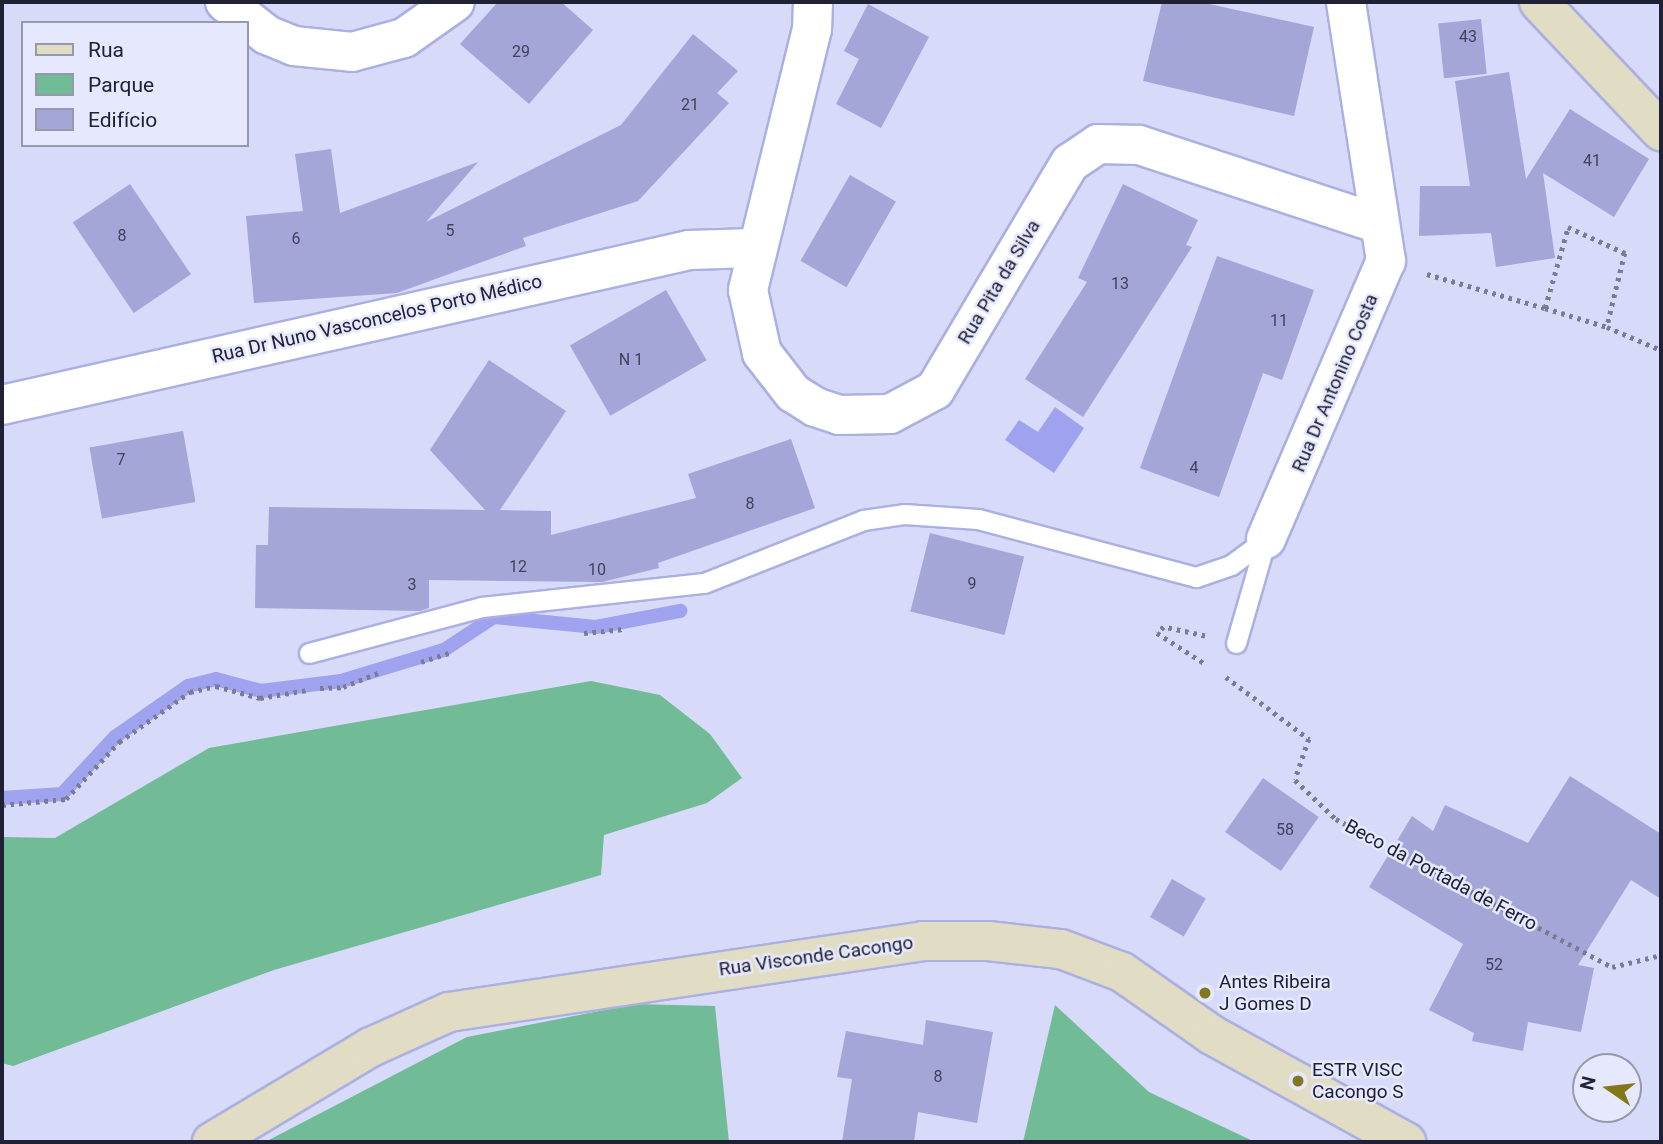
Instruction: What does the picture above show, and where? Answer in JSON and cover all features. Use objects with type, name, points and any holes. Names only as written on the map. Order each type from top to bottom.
[{"type":"main road","points":[[1539,2],[1661,131]]},
{"type":"main road","name":"Rua Visconde Cacongo","points":[[212,1142],[371,1047],[449,1012],[855,951],[975,941],[1061,949],[1122,972],[1212,1035],[1406,1142]]},
{"type":"street","points":[[225,2],[247,21]]},
{"type":"street","points":[[248,21],[294,46],[352,52],[404,38],[455,2]]},
{"type":"street","name":"Rua Pita da Silva","points":[[813,2],[812,29],[755,248],[748,290],[753,329],[775,375],[816,407],[865,417],[914,405],[935,390],[1070,163],[1098,144],[1139,145],[1378,225]]},
{"type":"street","points":[[1346,2],[1366,105],[1378,225],[1386,261]]},
{"type":"street","name":"Rua Dr Nuno Vasconcelos Porto Médico","points":[[2,405],[689,250],[755,248]]},
{"type":"street","name":"Rua Dr Antonino Costa","points":[[1266,538],[1386,261]]},
{"type":"lane","points":[[309,653],[482,607],[704,583],[863,520],[904,514],[978,519],[1196,577],[1231,565],[1266,538]]},
{"type":"lane","points":[[1236,643],[1266,538]]},
{"type":"path","points":[[1545,309],[1568,227],[1625,253],[1607,327]]},
{"type":"path","points":[[1386,261],[1607,327],[1661,350]]},
{"type":"path","points":[[2,805],[66,800],[119,742],[190,692]]},
{"type":"path","name":"Beco da Portada de Ferro","points":[[1257,697],[1309,739],[1295,780],[1336,819],[1612,967],[1661,955]]},
{"type":"green space","points":[[591,681],[660,695],[710,734],[742,778],[707,803],[604,835],[601,875],[274,970],[13,1066],[2,1063],[2,837],[55,838],[209,748]]},
{"type":"green space","points":[[635,1004],[715,1006],[729,1142],[265,1142],[467,1037]]},
{"type":"green space","points":[[1055,1005],[1149,1092],[1255,1142],[1023,1142]]},
{"type":"water","points":[[1055,407],[1084,428],[1054,473],[1005,440],[1019,420],[1038,432]]},
{"type":"building","points":[[498,2],[561,2],[593,30],[529,104],[460,44]]},
{"type":"building","points":[[1162,2],[1200,2],[1314,27],[1294,116],[1143,81]]},
{"type":"building","points":[[868,4],[929,37],[881,128],[836,104],[859,59],[844,51]]},
{"type":"building","points":[[1481,19],[1487,74],[1444,78],[1438,23]]},
{"type":"building","points":[[693,34],[738,71],[717,93],[729,103],[638,201],[523,238],[526,246],[397,293],[254,303],[246,216],[303,211],[295,154],[331,149],[340,213],[478,162],[426,222],[621,125]]},
{"type":"building","points":[[1509,72],[1526,179],[1570,109],[1649,159],[1614,217],[1543,173],[1555,258],[1496,267],[1491,233],[1419,236],[1420,186],[1470,186],[1455,81]]},
{"type":"building","points":[[850,175],[896,202],[846,287],[800,261]]},
{"type":"building","points":[[130,184],[191,274],[134,313],[73,223]]},
{"type":"building","points":[[1123,184],[1198,220],[1186,245],[1192,247],[1083,417],[1025,379],[1087,282],[1078,278]]},
{"type":"building","points":[[1217,256],[1314,290],[1282,380],[1263,373],[1219,497],[1140,468]]},
{"type":"building","points":[[666,290],[706,360],[610,416],[570,346]]},
{"type":"building","points":[[489,360],[566,411],[500,510],[551,511],[551,535],[696,498],[688,474],[791,439],[815,508],[658,563],[659,568],[602,582],[429,580],[429,608],[420,611],[255,608],[256,545],[268,545],[269,507],[485,510],[430,450]]},
{"type":"building","points":[[183,431],[196,502],[102,518],[89,447]]},
{"type":"building","points":[[930,533],[1024,556],[1005,635],[910,612]]},
{"type":"building","points":[[1570,776],[1661,834],[1661,899],[1631,880],[1578,965],[1594,968],[1581,1032],[1528,1022],[1523,1051],[1472,1041],[1474,1033],[1429,1010],[1463,944],[1369,887],[1412,816],[1433,831],[1445,805],[1528,843]]},
{"type":"building","points":[[1263,778],[1319,817],[1281,871],[1225,832]]},
{"type":"building","points":[[1172,879],[1206,899],[1184,937],[1150,917]]},
{"type":"building","points":[[926,1020],[993,1032],[977,1123],[918,1112],[914,1142],[842,1142],[852,1079],[837,1077],[846,1031],[923,1045]]},
{"type":"waterway","points":[[2,798],[62,794],[115,737],[188,686],[216,679],[261,691],[341,681],[444,650],[494,617],[596,627],[680,611]]},
{"type":"place","name":"Antes Ribeira J Gomes D","points":[[1205,993]]},
{"type":"place","name":"ESTR VISC Cacongo S","points":[[1298,1081]]}]
